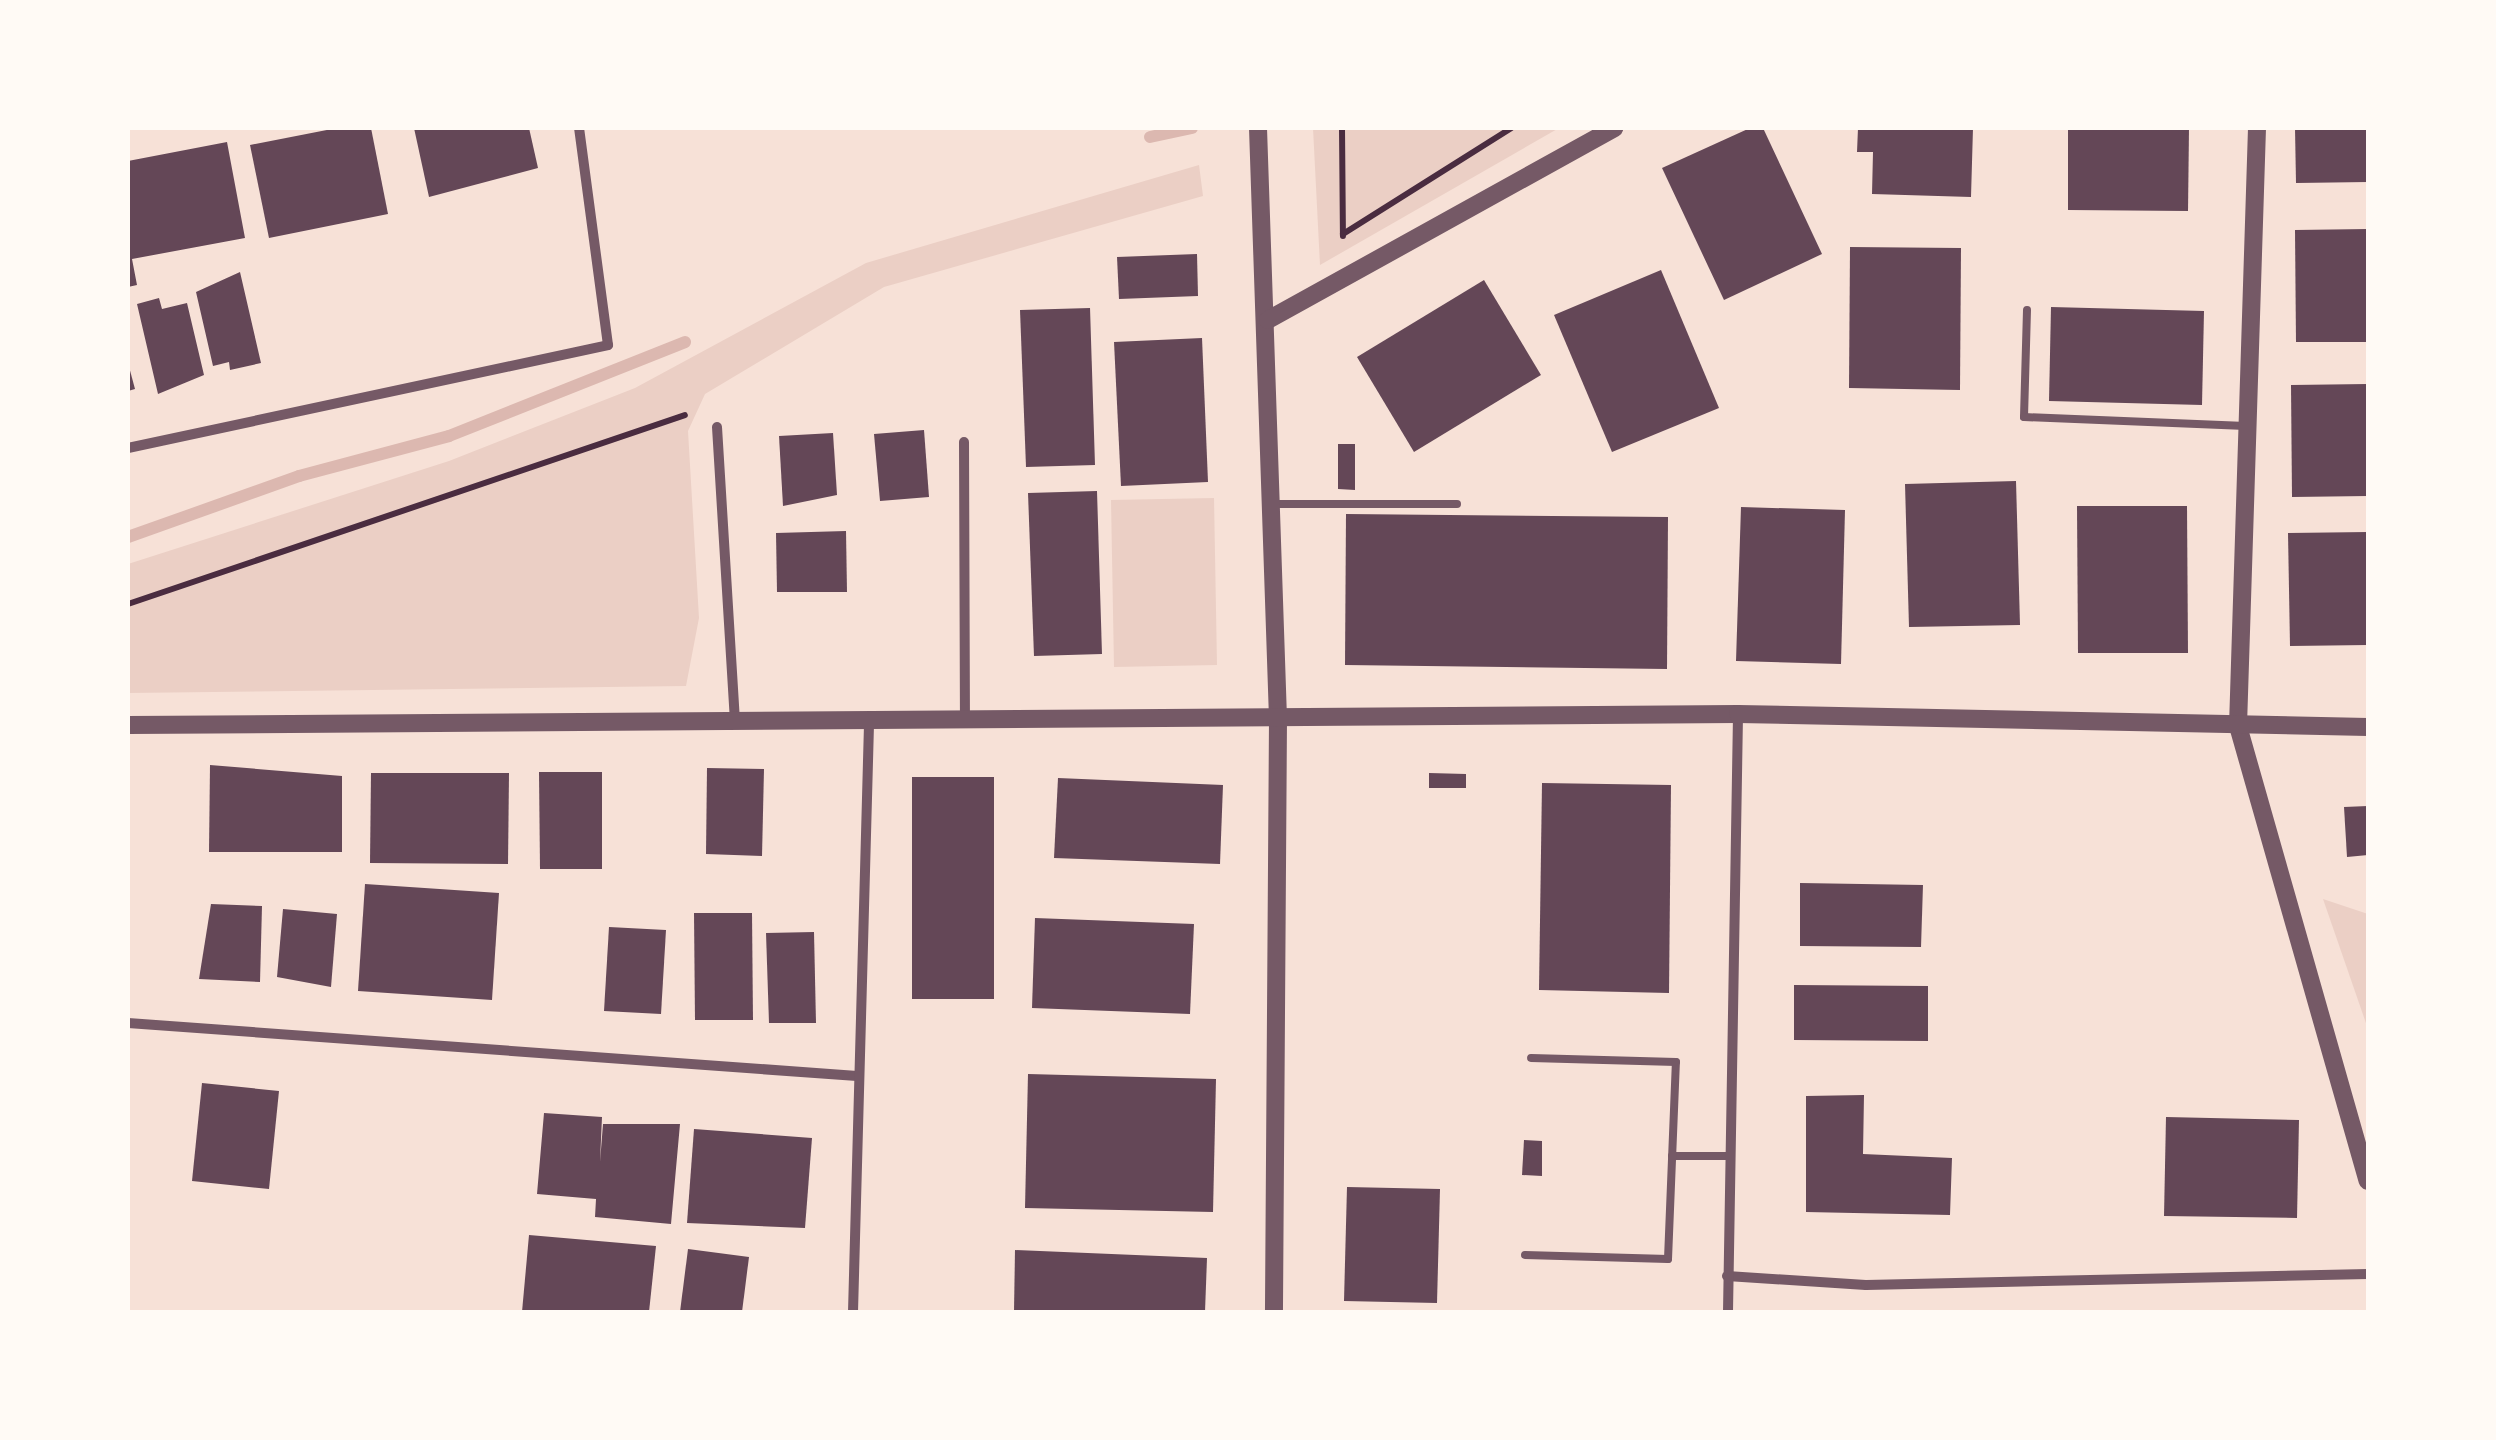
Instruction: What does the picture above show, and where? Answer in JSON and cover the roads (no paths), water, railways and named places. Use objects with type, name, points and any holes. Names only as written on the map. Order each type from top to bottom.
[{"type":"street","points":[[128,448],[608,345],[579,128]]},
{"type":"street","points":[[1258,128],[1268,320],[1278,718],[1274,1312]]},
{"type":"street","points":[[1268,320],[1614,128]]},
{"type":"street","points":[[2258,128],[2238,726],[2368,1181]]},
{"type":"street","points":[[716,428],[735,722]]},
{"type":"street","points":[[964,442],[964,721]]},
{"type":"street","points":[[1728,1312],[1726,1156],[1738,714]]},
{"type":"street","points":[[128,726],[869,724],[1738,714],[2368,727]]},
{"type":"street","points":[[853,1312],[869,724]]},
{"type":"street","points":[[128,1022],[857,1076]]},
{"type":"street","points":[[1727,1276],[1866,1284],[2368,1274]]},
{"type":"lane","points":[[2027,310],[2024,417],[2246,426]]},
{"type":"lane","points":[[1272,504],[1457,504]]},
{"type":"lane","points":[[1524,1255],[1668,1259],[1676,1062],[1531,1058]]},
{"type":"lane","points":[[1672,1156],[1726,1156]]},
{"type":"waterway","points":[[1150,137],[1192,128]]},
{"type":"waterway","points":[[128,537],[299,476],[449,436],[685,342]]}]
